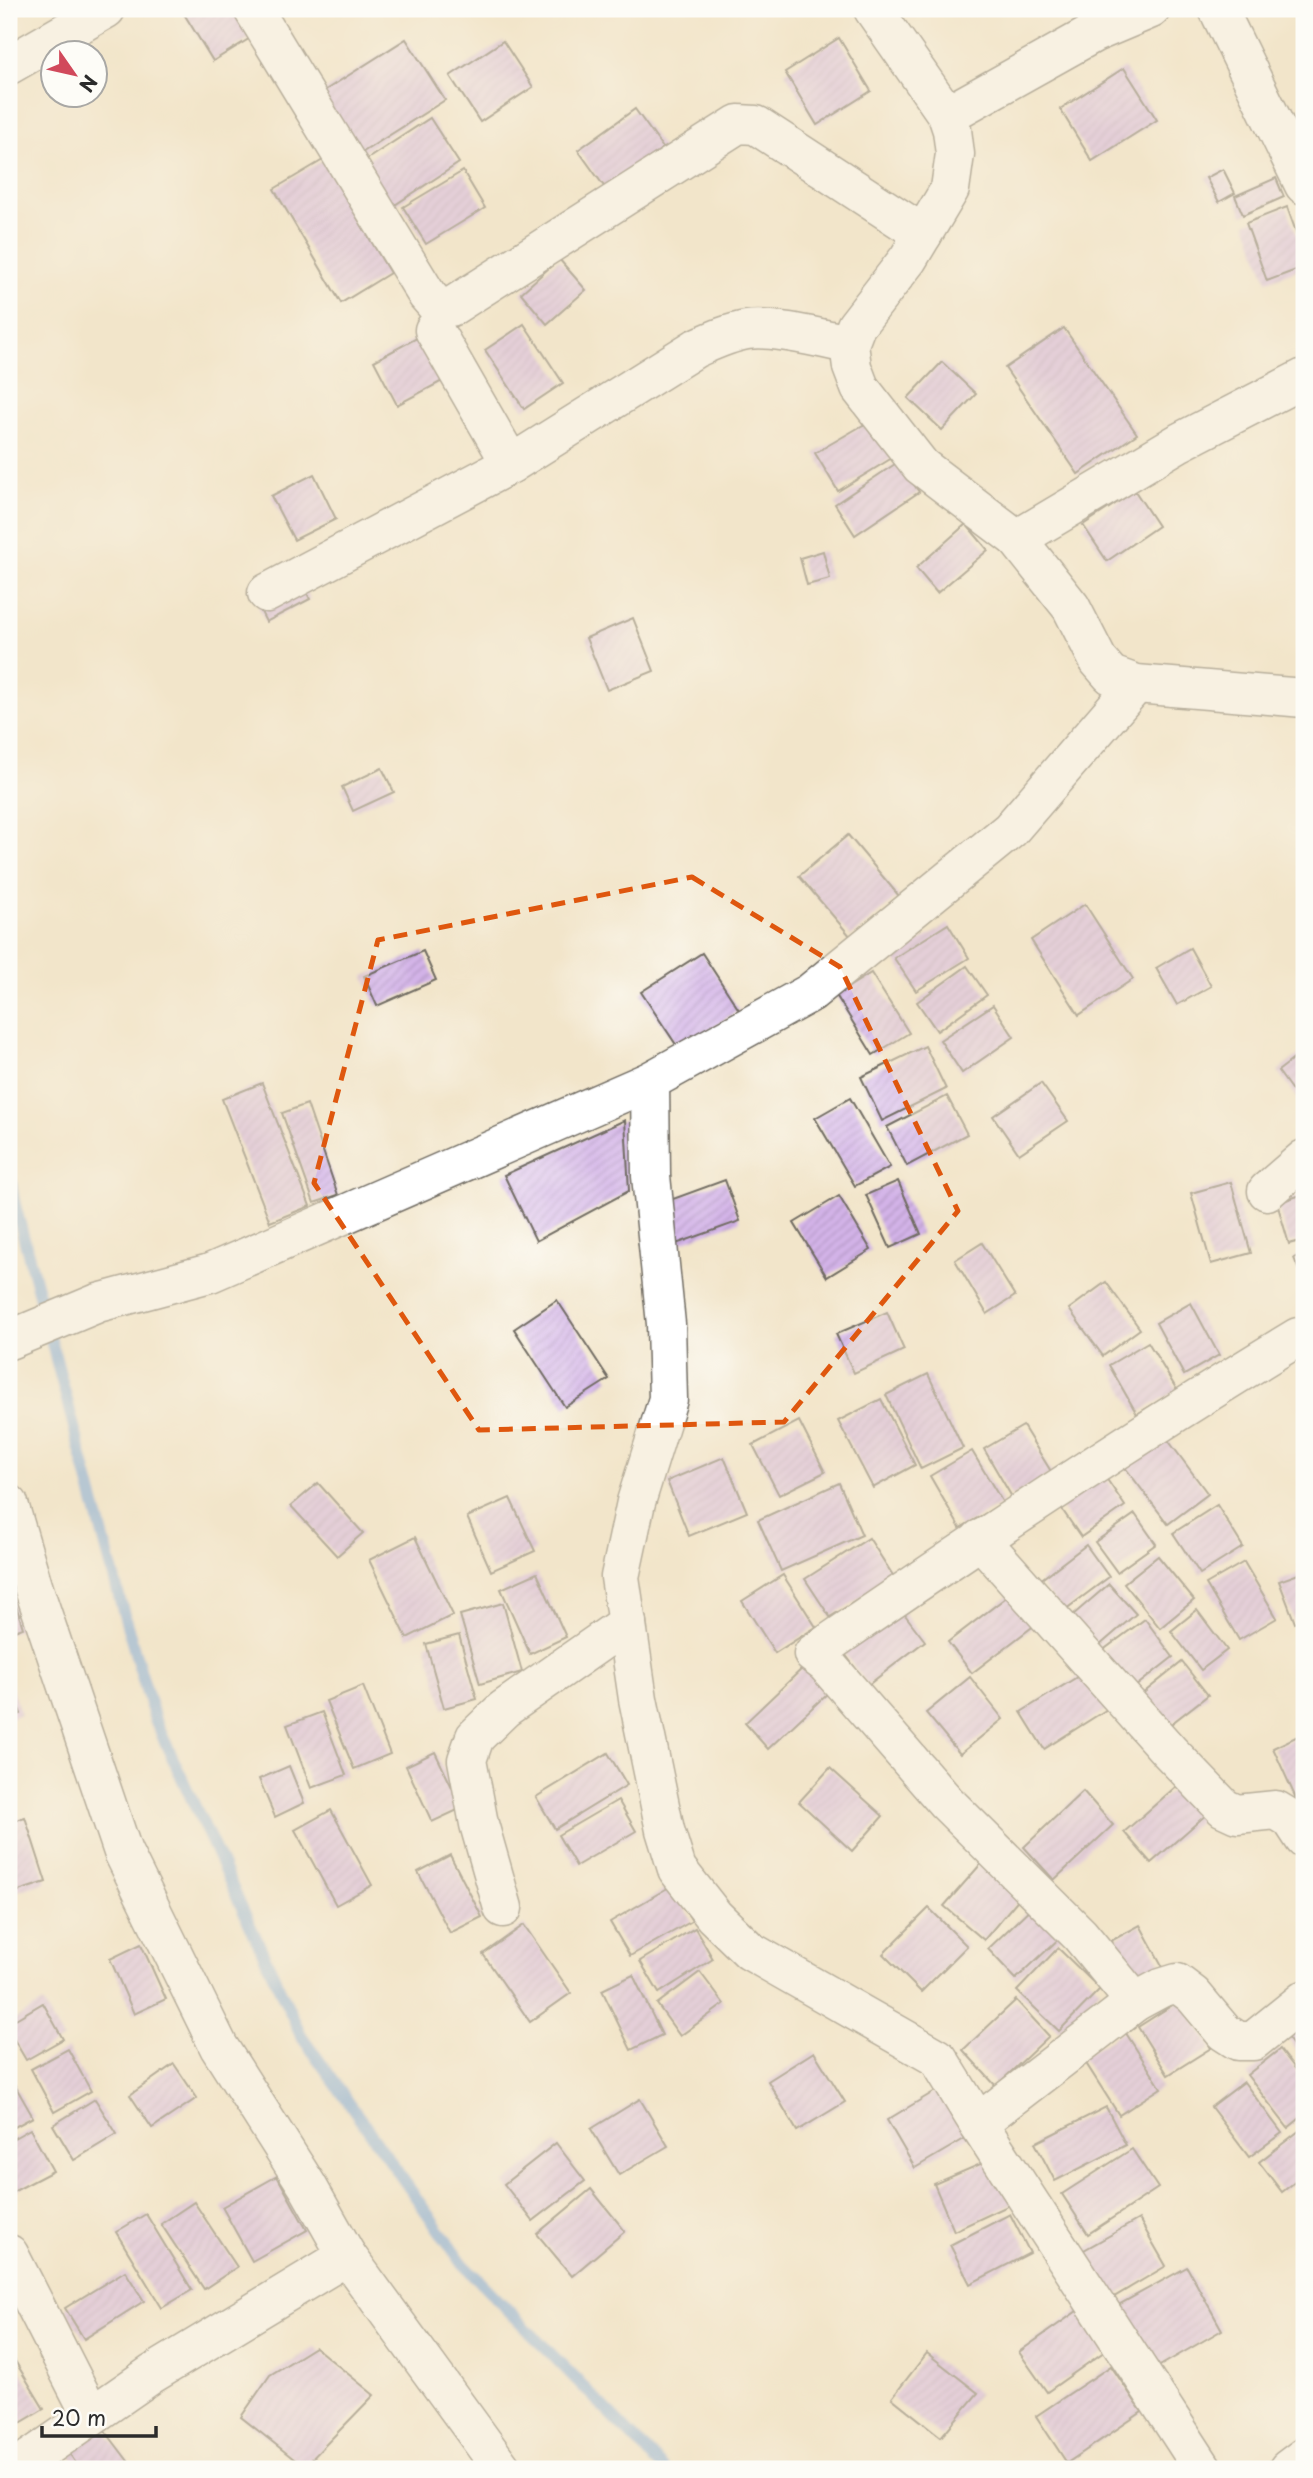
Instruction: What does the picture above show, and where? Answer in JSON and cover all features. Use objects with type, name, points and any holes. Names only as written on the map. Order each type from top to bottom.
[{"type":"street","points":[[9,65],[106,9]]},
{"type":"street","points":[[253,9],[427,295],[442,307],[451,307],[738,124],[756,125],[923,234]]},
{"type":"street","points":[[873,9],[947,115],[955,154],[950,189],[908,259],[856,326],[849,344],[852,367],[860,388],[921,466],[1017,539],[1071,607],[1098,660],[1111,675],[1136,684],[1304,698]]},
{"type":"street","points":[[947,115],[1094,33],[1151,9]]},
{"type":"street","points":[[1218,9],[1304,185]]},
{"type":"street","points":[[434,330],[511,464]]},
{"type":"street","points":[[267,593],[511,464],[696,348],[749,330],[849,344]]},
{"type":"street","points":[[1017,539],[1181,442],[1304,378]]},
{"type":"street","points":[[9,1340],[98,1303],[211,1273],[650,1082],[810,993],[1010,830],[1136,684]]},
{"type":"street","points":[[650,1082],[651,1176],[666,1324],[668,1399],[636,1502],[620,1577],[643,1725],[665,1829],[677,1869],[714,1916],[750,1951],[938,2058],[1203,2469]]},
{"type":"street","points":[[1267,1191],[1304,1159]]},
{"type":"street","points":[[1135,2001],[1080,1934],[946,1802],[826,1664],[813,1654],[981,1539],[1185,1406],[1298,1337]]},
{"type":"street","points":[[9,1504],[34,1589],[123,1852],[219,2047],[347,2256],[502,2469]]},
{"type":"street","points":[[981,1539],[1168,1751],[1224,1808],[1237,1814],[1276,1810],[1291,1819],[1304,1839]]},
{"type":"street","points":[[503,1908],[479,1824],[467,1760],[475,1737],[504,1709],[627,1623]]},
{"type":"street","points":[[978,2123],[1135,2001],[1161,1988],[1177,1983],[1193,1995],[1224,2032],[1238,2041],[1254,2041],[1304,2000]]},
{"type":"street","points":[[9,2254],[91,2415]]},
{"type":"street","points":[[15,2469],[152,2374],[347,2256]]},
{"type":"street","points":[[1288,2469],[1304,2457]]},
{"type":"highlighted area","points":[[692,877],[840,967],[958,1211],[784,1422],[479,1430],[314,1183],[378,940]]},
{"type":"building","points":[[181,9],[246,9],[260,32],[213,61]]},
{"type":"building","points":[[839,38],[871,91],[817,125],[785,72]]},
{"type":"building","points":[[406,39],[445,100],[355,157],[316,96]]},
{"type":"building","points":[[503,41],[533,87],[480,122],[450,76]]},
{"type":"building","points":[[1124,68],[1157,120],[1092,161],[1060,109]]},
{"type":"building","points":[[635,109],[663,148],[606,189],[578,150]]},
{"type":"building","points":[[430,118],[459,163],[384,212],[355,167]]},
{"type":"building","points":[[323,160],[390,273],[341,303],[274,189]]},
{"type":"building","points":[[1223,169],[1235,193],[1219,202],[1206,178]]},
{"type":"building","points":[[463,171],[485,208],[426,244],[403,207]]},
{"type":"building","points":[[1276,178],[1284,197],[1243,215],[1235,196]]},
{"type":"building","points":[[1287,207],[1304,254],[1304,267],[1267,281],[1246,223]]},
{"type":"building","points":[[559,259],[586,290],[547,324],[521,293]]},
{"type":"building","points":[[524,324],[563,383],[524,409],[485,350]]},
{"type":"building","points":[[1064,328],[1137,434],[1078,474],[1005,368]]},
{"type":"building","points":[[426,333],[450,377],[397,405],[374,361]]},
{"type":"building","points":[[942,362],[976,394],[942,430],[908,398]]},
{"type":"building","points":[[870,421],[892,458],[838,491],[815,453]]},
{"type":"building","points":[[898,462],[919,492],[855,535],[835,504]]},
{"type":"building","points":[[314,474],[336,519],[294,540],[271,496]]},
{"type":"building","points":[[1135,491],[1158,526],[1107,561],[1083,525]]},
{"type":"building","points":[[966,524],[988,550],[937,593],[916,568]]},
{"type":"building","points":[[823,551],[830,579],[807,585],[800,558]]},
{"type":"building","points":[[302,583],[310,599],[266,622],[258,606]]},
{"type":"building","points":[[633,618],[654,671],[607,690],[586,638]]},
{"type":"building","points":[[382,768],[394,792],[353,811],[342,787]]},
{"type":"building","points":[[848,835],[899,896],[851,937],[799,876]]},
{"type":"building","points":[[1085,904],[1133,979],[1079,1015],[1031,940]]},
{"type":"building","points":[[948,924],[969,958],[916,991],[894,958]]},
{"type":"building","points":[[1190,948],[1211,986],[1177,1005],[1156,968]]},
{"type":"building","points":[[423,951],[436,980],[377,1006],[364,976]]},
{"type":"building","points":[[702,953],[739,1010],[679,1049],[641,992]]},
{"type":"building","points":[[967,966],[987,995],[937,1031],[917,1002]]},
{"type":"building","points":[[871,973],[909,1033],[873,1055],[836,995]]},
{"type":"building","points":[[993,1005],[1014,1037],[962,1073],[940,1040]]},
{"type":"building","points":[[925,1046],[946,1089],[882,1121],[861,1077]]},
{"type":"building","points":[[1304,1051],[1304,1107],[1278,1071]]},
{"type":"building","points":[[262,1083],[310,1206],[270,1222],[222,1099]]},
{"type":"building","points":[[1041,1083],[1068,1121],[1019,1154],[993,1116]]},
{"type":"building","points":[[947,1096],[967,1134],[907,1166],[887,1127]]},
{"type":"building","points":[[850,1098],[890,1167],[855,1186],[815,1118]]},
{"type":"building","points":[[307,1104],[338,1195],[314,1203],[282,1113]]},
{"type":"building","points":[[625,1120],[629,1191],[536,1241],[504,1175]]},
{"type":"building","points":[[725,1180],[740,1221],[676,1244],[662,1203]]},
{"type":"building","points":[[898,1181],[921,1234],[890,1248],[866,1195]]},
{"type":"building","points":[[1231,1182],[1251,1253],[1211,1264],[1191,1193]]},
{"type":"building","points":[[1304,1194],[1304,1240],[1289,1244],[1277,1203]]},
{"type":"building","points":[[839,1196],[871,1250],[827,1277],[794,1223]]},
{"type":"building","points":[[982,1243],[1015,1296],[987,1314],[955,1260]]},
{"type":"building","points":[[1304,1253],[1304,1283],[1294,1258]]},
{"type":"building","points":[[1106,1282],[1140,1329],[1103,1356],[1069,1309]]},
{"type":"building","points":[[557,1300],[609,1379],[565,1407],[514,1329]]},
{"type":"building","points":[[1191,1303],[1219,1355],[1184,1375],[1156,1323]]},
{"type":"building","points":[[887,1312],[904,1350],[854,1373],[836,1334]]},
{"type":"building","points":[[1148,1342],[1177,1390],[1137,1414],[1109,1365]]},
{"type":"building","points":[[928,1374],[963,1448],[921,1469],[886,1395]]},
{"type":"building","points":[[881,1399],[915,1465],[873,1488],[838,1421]]},
{"type":"building","points":[[799,1421],[825,1472],[779,1495],[753,1445]]},
{"type":"building","points":[[1023,1426],[1052,1473],[1012,1497],[984,1449]]},
{"type":"building","points":[[1165,1436],[1208,1494],[1168,1524],[1124,1466]]},
{"type":"building","points":[[972,1451],[1003,1503],[960,1528],[930,1476]]},
{"type":"building","points":[[724,1457],[747,1512],[689,1536],[667,1481]]},
{"type":"building","points":[[1104,1475],[1125,1506],[1081,1537],[1059,1505]]},
{"type":"building","points":[[318,1483],[363,1533],[337,1556],[291,1506]]},
{"type":"building","points":[[839,1483],[862,1535],[781,1571],[758,1520]]},
{"type":"building","points":[[510,1498],[535,1551],[491,1571],[467,1517]]},
{"type":"building","points":[[1217,1505],[1243,1547],[1200,1574],[1173,1533]]},
{"type":"building","points":[[1135,1514],[1156,1544],[1117,1572],[1095,1542]]},
{"type":"building","points":[[415,1537],[453,1615],[407,1638],[369,1560]]},
{"type":"building","points":[[869,1538],[894,1577],[830,1617],[805,1579]]},
{"type":"building","points":[[1086,1545],[1109,1577],[1062,1612],[1039,1581]]},
{"type":"building","points":[[1158,1556],[1194,1600],[1160,1628],[1124,1583]]},
{"type":"building","points":[[9,1562],[19,1594],[9,1597]]},
{"type":"building","points":[[1244,1562],[1277,1618],[1239,1640],[1206,1584]]},
{"type":"building","points":[[1304,1572],[1304,1620],[1295,1623],[1279,1581]]},
{"type":"building","points":[[537,1573],[566,1637],[530,1654],[501,1589]]},
{"type":"building","points":[[783,1575],[816,1627],[775,1653],[742,1601]]},
{"type":"building","points":[[1109,1584],[1136,1614],[1092,1652],[1066,1621]]},
{"type":"building","points":[[1017,1589],[1040,1621],[972,1673],[948,1642]]},
{"type":"building","points":[[14,1599],[23,1628],[9,1633],[9,1601]]},
{"type":"building","points":[[503,1603],[522,1672],[480,1684],[460,1615]]},
{"type":"building","points":[[899,1607],[925,1641],[868,1685],[842,1650]]},
{"type":"building","points":[[1197,1610],[1227,1650],[1201,1670],[1171,1631]]},
{"type":"building","points":[[1145,1619],[1173,1657],[1131,1690],[1102,1651]]},
{"type":"building","points":[[459,1635],[477,1699],[444,1708],[426,1644]]},
{"type":"building","points":[[1182,1662],[1208,1695],[1167,1727],[1141,1695]]},
{"type":"building","points":[[805,1666],[829,1692],[768,1749],[745,1723]]},
{"type":"building","points":[[1090,1669],[1112,1706],[1044,1749],[1021,1712]]},
{"type":"building","points":[[970,1677],[1003,1719],[960,1754],[926,1713]]},
{"type":"building","points":[[9,1683],[21,1714],[9,1718]]},
{"type":"building","points":[[363,1686],[390,1754],[354,1769],[326,1701]]},
{"type":"building","points":[[322,1712],[346,1775],[311,1788],[287,1725]]},
{"type":"building","points":[[1304,1733],[1304,1816],[1273,1748]]},
{"type":"building","points":[[435,1752],[462,1808],[432,1822],[406,1766]]},
{"type":"building","points":[[608,1753],[627,1785],[555,1829],[536,1797]]},
{"type":"building","points":[[289,1766],[304,1803],[275,1817],[259,1779]]},
{"type":"building","points":[[830,1768],[883,1816],[852,1851],[799,1802]]},
{"type":"building","points":[[1180,1783],[1207,1814],[1151,1863],[1124,1832]]},
{"type":"building","points":[[1083,1791],[1113,1825],[1054,1880],[1024,1847]]},
{"type":"building","points":[[618,1800],[636,1831],[576,1866],[558,1835]]},
{"type":"building","points":[[331,1810],[372,1885],[336,1905],[295,1830]]},
{"type":"building","points":[[25,1817],[46,1882],[9,1894],[9,1822]]},
{"type":"building","points":[[450,1855],[482,1917],[450,1933],[418,1872]]},
{"type":"building","points":[[987,1857],[1026,1890],[984,1940],[944,1906]]},
{"type":"building","points":[[671,1886],[692,1921],[630,1956],[610,1922]]},
{"type":"building","points":[[1036,1903],[1065,1933],[1016,1979],[988,1949]]},
{"type":"building","points":[[929,1908],[967,1946],[921,1992],[883,1954]]},
{"type":"building","points":[[524,1925],[571,1993],[530,2022],[483,1954]]},
{"type":"building","points":[[1140,1925],[1164,1969],[1133,1986],[1109,1942]]},
{"type":"building","points":[[695,1928],[713,1959],[659,1993],[640,1961]]},
{"type":"building","points":[[141,1944],[166,1999],[134,2014],[110,1959]]},
{"type":"building","points":[[1058,1948],[1100,1989],[1059,2031],[1017,1991]]},
{"type":"building","points":[[700,1972],[724,2004],[680,2036],[657,2004]]},
{"type":"building","points":[[633,1975],[662,2035],[631,2050],[602,1990]]},
{"type":"building","points":[[1182,1999],[1211,2048],[1168,2075],[1138,2027]]},
{"type":"building","points":[[1016,2000],[1049,2036],[996,2086],[963,2050]]},
{"type":"building","points":[[43,2003],[63,2039],[26,2060],[9,2031],[9,2023]]},
{"type":"building","points":[[1304,2024],[1304,2060],[1287,2037]]},
{"type":"building","points":[[1124,2030],[1161,2088],[1119,2115],[1082,2057]]},
{"type":"building","points":[[68,2049],[91,2091],[54,2112],[31,2069]]},
{"type":"building","points":[[1280,2049],[1304,2080],[1304,2115],[1288,2128],[1247,2075]]},
{"type":"building","points":[[814,2052],[845,2102],[797,2131],[768,2081]]},
{"type":"building","points":[[174,2064],[197,2098],[152,2128],[130,2095]]},
{"type":"building","points":[[9,2075],[33,2117],[9,2130]]},
{"type":"building","points":[[1244,2082],[1282,2133],[1249,2157],[1211,2107]]},
{"type":"building","points":[[942,2087],[971,2135],[915,2168],[887,2120]]},
{"type":"building","points":[[95,2099],[117,2134],[74,2160],[53,2125]]},
{"type":"building","points":[[640,2099],[668,2146],[619,2175],[591,2129]]},
{"type":"building","points":[[1106,2107],[1126,2145],[1055,2181],[1035,2143]]},
{"type":"building","points":[[1304,2127],[1304,2175],[1282,2192],[1259,2162]]},
{"type":"building","points":[[30,2129],[53,2171],[9,2194],[9,2141]]},
{"type":"building","points":[[556,2143],[585,2181],[533,2221],[504,2184]]},
{"type":"building","points":[[1132,2149],[1158,2188],[1088,2234],[1062,2194]]},
{"type":"building","points":[[992,2159],[1012,2204],[954,2231],[934,2184]]},
{"type":"building","points":[[277,2176],[307,2230],[252,2261],[222,2207]]},
{"type":"building","points":[[591,2189],[625,2231],[572,2276],[537,2234]]},
{"type":"building","points":[[194,2202],[237,2267],[204,2289],[161,2224]]},
{"type":"building","points":[[146,2214],[192,2290],[162,2308],[116,2232]]},
{"type":"building","points":[[1010,2214],[1030,2253],[970,2284],[950,2245]]},
{"type":"building","points":[[1139,2219],[1166,2266],[1104,2303],[1077,2254]]},
{"type":"building","points":[[1187,2267],[1222,2330],[1151,2371],[1115,2307]]},
{"type":"building","points":[[125,2271],[144,2301],[84,2339],[65,2308]]},
{"type":"building","points":[[1080,2309],[1108,2349],[1047,2392],[1019,2352]]},
{"type":"building","points":[[315,2347],[374,2395],[304,2467],[241,2417],[270,2375]]},
{"type":"building","points":[[9,2351],[44,2409],[10,2429],[9,2427]]},
{"type":"building","points":[[927,2353],[978,2393],[941,2437],[892,2398]]},
{"type":"building","points":[[1111,2366],[1142,2412],[1067,2463],[1036,2416]]},
{"type":"building","points":[[103,2428],[134,2469],[80,2469],[69,2453]]},
{"type":"waterway","points":[[9,1171],[14,1201],[124,1615],[155,1720],[301,2035],[463,2264],[664,2469]]}]
